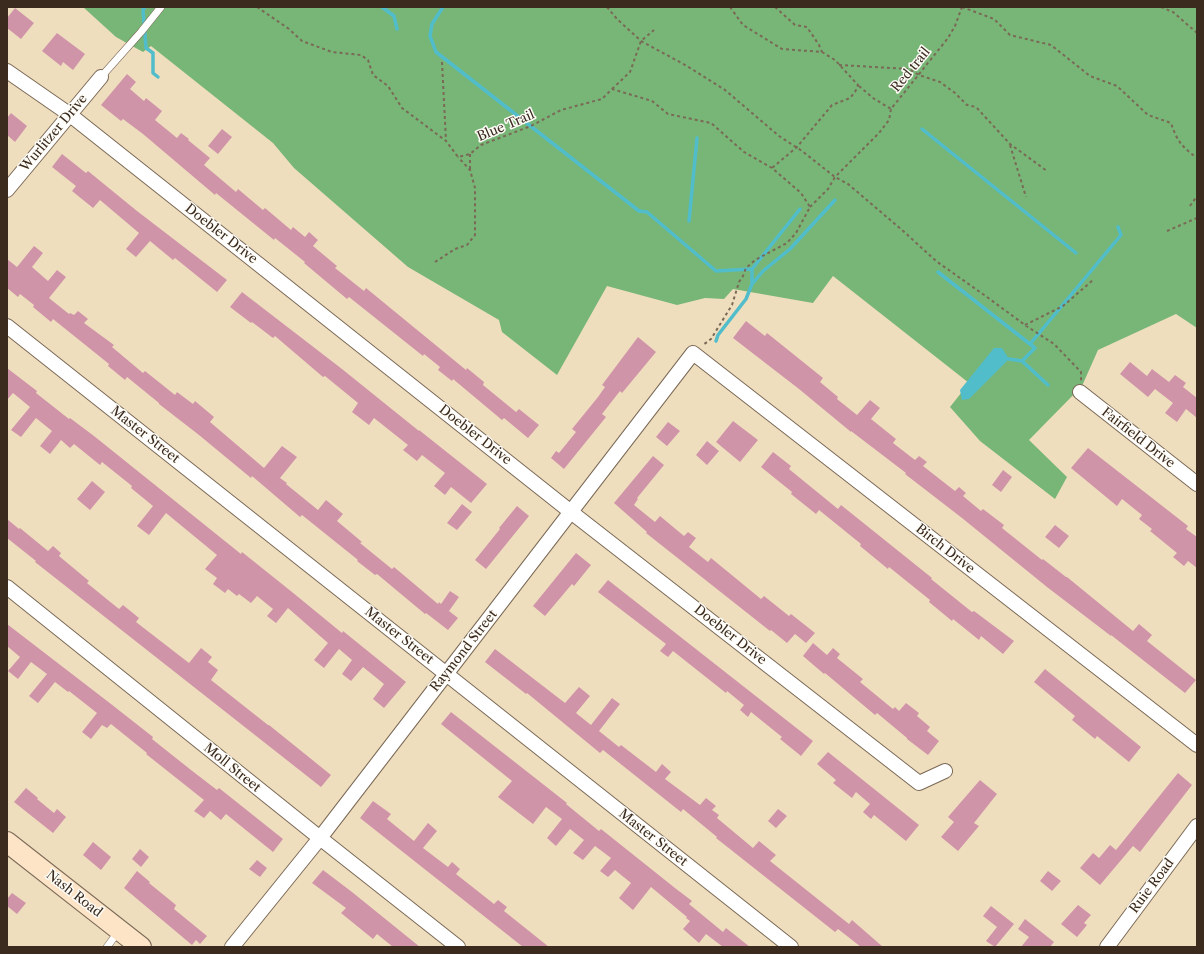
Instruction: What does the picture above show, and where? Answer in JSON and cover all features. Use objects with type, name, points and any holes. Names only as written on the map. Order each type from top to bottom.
[{"type":"main road","name":"Nash Road","points":[[7,842],[141,947]]},
{"type":"street","name":"Doebler Drive","points":[[7,71],[69,114],[572,512],[919,783],[945,771]]},
{"type":"street","name":"Wurlitzer Drive","points":[[7,190],[101,77]]},
{"type":"street","name":"Master Street","points":[[7,326],[791,947]]},
{"type":"street","name":"Raymond Street","points":[[232,947],[320,838],[693,353]]},
{"type":"street","name":"Birch Drive","points":[[693,353],[1197,745]]},
{"type":"street","name":"Fairfield Drive","points":[[1080,392],[1197,484]]},
{"type":"street","name":"Moll Street","points":[[7,587],[458,947]]},
{"type":"street","name":"Ruie Road","points":[[1107,947],[1197,826]]},
{"type":"lane","points":[[101,77],[161,7]]},
{"type":"lane","points":[[107,947],[120,930]]},
{"type":"path","points":[[257,7],[289,28],[302,41],[332,52],[361,55],[368,60],[373,75],[388,86],[402,108],[446,141],[470,170]]},
{"type":"path","points":[[607,7],[617,19],[641,41],[687,66],[725,90],[779,136],[797,147],[835,177],[848,184],[936,261],[1054,344],[1081,372],[1080,392]]},
{"type":"path","points":[[730,7],[743,25],[782,49],[822,52],[835,60],[858,85],[850,98],[832,105],[797,147],[772,168]]},
{"type":"path","points":[[775,7],[795,25],[807,27],[822,52]]},
{"type":"path","points":[[962,7],[994,19],[1010,35],[1050,45],[1090,76],[1117,86],[1148,115],[1171,123],[1176,137],[1186,150],[1197,158]]},
{"type":"path","name":"Red trail","points":[[858,85],[873,98],[891,109],[948,38],[955,26],[962,7]]},
{"type":"path","points":[[1161,7],[1173,12],[1197,33]]},
{"type":"path","points":[[641,41],[654,30]]},
{"type":"path","name":"Blue Trail","points":[[458,157],[470,154],[481,145],[531,126],[562,110],[602,99],[630,72],[641,41]]},
{"type":"path","points":[[442,62],[446,141]]},
{"type":"path","points":[[838,65],[909,69],[919,75],[940,82],[955,93],[967,105],[976,107],[1010,144],[1047,171]]},
{"type":"path","points":[[612,89],[652,101],[668,114],[711,123],[744,152],[772,168],[801,193],[810,208]]},
{"type":"path","points":[[693,353],[711,339],[732,305],[739,282],[746,268],[755,260],[787,243],[796,233],[810,208],[828,189],[835,177],[879,133],[889,120],[891,109]]},
{"type":"path","points":[[1010,144],[1026,197]]},
{"type":"path","points":[[435,262],[455,249],[467,245],[475,235],[475,188],[470,170],[470,154]]},
{"type":"path","points":[[1190,206],[1197,196]]},
{"type":"path","points":[[1167,231],[1197,218]]},
{"type":"path","points":[[1025,325],[1063,306],[1093,280]]},
{"type":"green space","points":[[83,7],[1197,7],[1197,328],[1176,314],[1098,350],[1082,386],[1029,440],[1067,477],[1055,499],[980,441],[950,407],[969,383],[833,276],[813,303],[733,289],[724,299],[705,298],[677,305],[607,286],[557,375],[502,332],[499,320],[408,267],[294,168],[273,143],[151,46],[143,52],[116,37]]},
{"type":"water","points":[[994,348],[1002,348],[1009,359],[969,399],[962,400],[960,390]]},
{"type":"building","points":[[15,8],[34,23],[21,39],[7,28],[7,18]]},
{"type":"building","points":[[57,33],[85,54],[73,70],[63,62],[61,66],[42,51]]},
{"type":"building","points":[[127,74],[136,82],[130,89],[144,101],[146,98],[162,111],[155,120],[177,138],[181,133],[210,158],[204,165],[236,192],[238,189],[263,210],[265,208],[291,230],[293,227],[305,237],[309,232],[318,240],[313,246],[337,266],[335,268],[364,291],[366,288],[466,370],[467,368],[484,382],[483,385],[516,412],[519,409],[539,425],[528,438],[504,418],[502,420],[453,379],[452,381],[438,370],[440,367],[424,354],[423,356],[349,297],[347,299],[275,238],[274,240],[216,193],[215,195],[143,134],[123,119],[121,121],[101,105]]},
{"type":"building","points":[[11,113],[27,126],[15,142],[7,135],[7,118]]},
{"type":"building","points":[[222,129],[232,137],[218,154],[208,146]]},
{"type":"building","points":[[62,154],[86,173],[88,171],[137,211],[227,280],[217,292],[175,258],[173,260],[150,241],[136,257],[126,249],[139,233],[100,200],[93,208],[72,191],[76,186],[52,167]]},
{"type":"building","points":[[34,246],[43,253],[32,267],[48,281],[57,270],[66,277],[49,298],[69,314],[74,315],[78,311],[88,319],[84,323],[114,345],[112,347],[143,373],[145,371],[175,395],[177,392],[193,404],[195,401],[214,417],[210,422],[264,468],[282,446],[297,457],[280,478],[318,510],[326,500],[343,514],[337,521],[362,542],[360,543],[392,569],[394,567],[438,604],[439,602],[441,604],[450,591],[459,597],[449,611],[458,618],[448,630],[426,613],[425,614],[377,574],[375,575],[357,561],[358,560],[302,515],[300,517],[252,476],[251,478],[127,377],[125,380],[108,366],[109,364],[53,319],[51,322],[33,307],[34,305],[20,294],[18,297],[7,288],[7,259],[17,267]]},
{"type":"building","points":[[242,292],[487,484],[471,503],[451,487],[445,495],[434,486],[445,473],[422,455],[417,461],[403,450],[408,445],[374,418],[369,425],[352,412],[358,403],[325,376],[323,377],[275,336],[273,338],[230,307]]},
{"type":"building","points":[[746,321],[765,336],[767,333],[823,378],[820,382],[838,397],[837,399],[857,415],[870,400],[880,408],[871,419],[896,439],[893,443],[915,460],[919,456],[927,462],[923,466],[955,491],[959,487],[966,493],[963,496],[981,511],[983,509],[1004,525],[1002,528],[1042,560],[1043,559],[1067,577],[1133,631],[1139,624],[1152,635],[1147,641],[1196,680],[1185,693],[1047,587],[905,474],[906,473],[851,432],[799,389],[733,338]]},
{"type":"building","points":[[638,337],[656,352],[622,393],[620,391],[602,414],[606,417],[564,469],[551,458],[556,451],[559,453],[576,432],[572,429],[598,397],[605,387],[602,385]]},
{"type":"building","points":[[1130,362],[1147,376],[1152,369],[1169,382],[1175,375],[1186,383],[1183,387],[1197,398],[1197,418],[1186,409],[1177,422],[1165,413],[1173,403],[1155,389],[1148,397],[1120,374]]},
{"type":"building","points":[[7,368],[37,391],[36,393],[69,419],[70,418],[94,436],[241,554],[242,552],[342,633],[343,631],[406,682],[384,708],[373,699],[384,684],[363,667],[351,681],[342,674],[352,660],[339,649],[324,668],[314,660],[328,643],[288,608],[276,623],[267,616],[273,609],[257,596],[251,603],[239,594],[237,596],[228,589],[225,593],[213,584],[217,578],[205,569],[217,555],[166,513],[149,535],[137,526],[153,506],[131,488],[132,486],[102,462],[100,465],[74,444],[70,448],[61,440],[50,454],[40,446],[52,431],[36,418],[21,437],[11,430],[30,407],[13,393],[7,400]]},
{"type":"building","points":[[733,421],[758,440],[740,462],[716,442]]},
{"type":"building","points":[[668,422],[680,431],[667,446],[656,437]]},
{"type":"building","points":[[707,441],[719,451],[707,465],[696,455]]},
{"type":"building","points":[[1088,448],[1188,526],[1186,529],[1197,537],[1197,568],[1188,561],[1184,566],[1173,557],[1177,553],[1150,531],[1152,529],[1139,519],[1142,515],[1122,499],[1117,506],[1071,468]]},
{"type":"building","points":[[773,452],[791,466],[789,469],[838,509],[841,505],[972,612],[974,611],[1014,641],[1003,654],[981,636],[979,640],[953,619],[952,621],[929,602],[930,600],[889,567],[888,569],[860,546],[861,544],[819,510],[816,514],[761,467]]},
{"type":"building","points":[[653,456],[664,465],[637,498],[638,499],[634,505],[655,522],[660,516],[684,536],[688,532],[696,538],[689,547],[708,562],[711,558],[761,599],[764,596],[789,616],[791,614],[815,633],[806,643],[795,634],[787,643],[771,630],[770,631],[646,533],[647,532],[614,503]]},
{"type":"building","points":[[1003,470],[1012,477],[1001,492],[992,485]]},
{"type":"building","points":[[92,481],[105,492],[90,510],[77,499]]},
{"type":"building","points":[[462,504],[472,512],[457,530],[447,523]]},
{"type":"building","points":[[517,506],[529,516],[486,569],[475,560]]},
{"type":"building","points":[[7,519],[48,551],[53,546],[61,553],[59,556],[89,581],[87,583],[119,609],[123,605],[139,618],[136,622],[189,663],[201,648],[212,657],[208,662],[218,670],[211,680],[331,775],[321,787],[35,562],[36,561],[7,538]]},
{"type":"building","points":[[1055,525],[1069,536],[1059,548],[1045,537]]},
{"type":"building","points":[[576,553],[591,565],[574,586],[572,584],[545,616],[533,606]]},
{"type":"building","points":[[608,580],[813,741],[801,756],[780,739],[782,737],[751,712],[748,717],[740,710],[744,705],[727,691],[726,693],[673,651],[668,657],[660,651],[666,644],[598,592]]},
{"type":"building","points":[[7,624],[153,737],[152,739],[191,770],[217,790],[219,788],[283,839],[273,852],[226,814],[221,820],[210,811],[204,818],[194,811],[204,800],[111,724],[107,728],[102,725],[91,739],[82,732],[97,713],[55,682],[38,703],[29,696],[47,674],[31,662],[18,679],[8,671],[20,657],[7,646]]},
{"type":"building","points":[[813,643],[827,655],[833,648],[840,654],[837,658],[863,679],[860,682],[893,709],[895,707],[899,711],[906,703],[919,713],[917,716],[930,727],[927,731],[939,741],[928,755],[877,713],[875,715],[803,656]]},
{"type":"building","points":[[495,649],[565,703],[579,687],[590,696],[576,713],[591,725],[612,698],[620,704],[599,731],[619,747],[621,745],[656,772],[662,764],[671,772],[665,779],[700,805],[706,798],[716,806],[712,810],[719,815],[717,818],[753,848],[759,841],[776,855],[770,861],[849,924],[852,920],[883,947],[861,947],[838,929],[835,932],[716,838],[717,837],[683,809],[681,812],[603,750],[600,753],[527,693],[526,694],[485,662]]},
{"type":"building","points":[[1045,669],[1141,747],[1129,762],[1097,736],[1095,739],[1072,720],[1075,716],[1034,682]]},
{"type":"building","points":[[451,712],[567,803],[566,804],[599,831],[601,829],[692,901],[689,904],[723,932],[726,928],[750,947],[723,947],[706,934],[699,943],[683,929],[690,921],[686,918],[687,917],[651,887],[633,910],[619,898],[631,883],[615,870],[608,877],[600,871],[611,858],[595,846],[583,860],[573,853],[584,840],[570,829],[556,846],[547,838],[562,819],[546,807],[533,824],[498,797],[512,781],[441,724]]},
{"type":"building","points":[[828,752],[919,825],[906,841],[874,815],[871,819],[863,812],[870,804],[856,792],[852,798],[833,783],[836,780],[817,764]]},
{"type":"building","points":[[1178,773],[1192,785],[1140,852],[1133,846],[1100,885],[1080,868],[1093,853],[1099,858],[1110,845],[1116,850]]},
{"type":"building","points":[[980,780],[997,794],[974,823],[979,826],[958,851],[941,837],[954,822],[948,817]]},
{"type":"building","points":[[26,788],[54,813],[57,809],[66,817],[53,833],[14,802]]},
{"type":"building","points":[[373,801],[391,814],[387,819],[414,841],[428,823],[437,831],[423,848],[448,867],[452,862],[460,869],[456,874],[494,904],[498,900],[507,907],[504,911],[549,947],[523,947],[360,818]]},
{"type":"building","points":[[778,809],[787,816],[776,828],[768,821]]},
{"type":"building","points":[[93,842],[111,857],[101,870],[83,855]]},
{"type":"building","points":[[140,849],[149,857],[141,867],[132,859]]},
{"type":"building","points":[[257,860],[267,868],[260,877],[249,869]]},
{"type":"building","points":[[323,870],[420,947],[393,947],[377,934],[373,939],[341,913],[346,908],[312,883]]},
{"type":"building","points":[[137,871],[176,905],[174,909],[207,936],[200,944],[196,940],[192,945],[124,888]]},
{"type":"building","points":[[1048,871],[1061,881],[1052,891],[1040,881]]},
{"type":"building","points":[[12,893],[26,903],[17,914],[7,906],[7,899]]},
{"type":"building","points":[[1078,905],[1091,915],[1084,923],[1087,925],[1077,937],[1061,924]]},
{"type":"building","points":[[991,906],[1014,924],[995,947],[986,941],[997,927],[983,916]]},
{"type":"building","points":[[1025,919],[1054,942],[1050,947],[1021,947],[1029,937],[1018,929]]},
{"type":"waterway","points":[[145,7],[143,10],[146,48],[153,53],[153,73],[158,77]]},
{"type":"waterway","points":[[382,7],[394,16],[397,29]]},
{"type":"waterway","points":[[443,7],[432,24],[430,36],[436,52],[639,211],[647,212],[716,271],[752,269]]},
{"type":"waterway","points":[[922,129],[1076,253]]},
{"type":"waterway","points":[[689,221],[697,138]]},
{"type":"waterway","points":[[753,283],[763,271],[790,249],[835,200]]},
{"type":"waterway","points":[[716,341],[718,335],[746,299],[752,284],[752,269],[800,209]]},
{"type":"waterway","points":[[1030,344],[1121,235],[1118,227]]},
{"type":"waterway","points":[[938,272],[1035,348],[1022,361],[1048,385]]},
{"type":"waterway","points":[[1009,359],[1022,361]]}]
